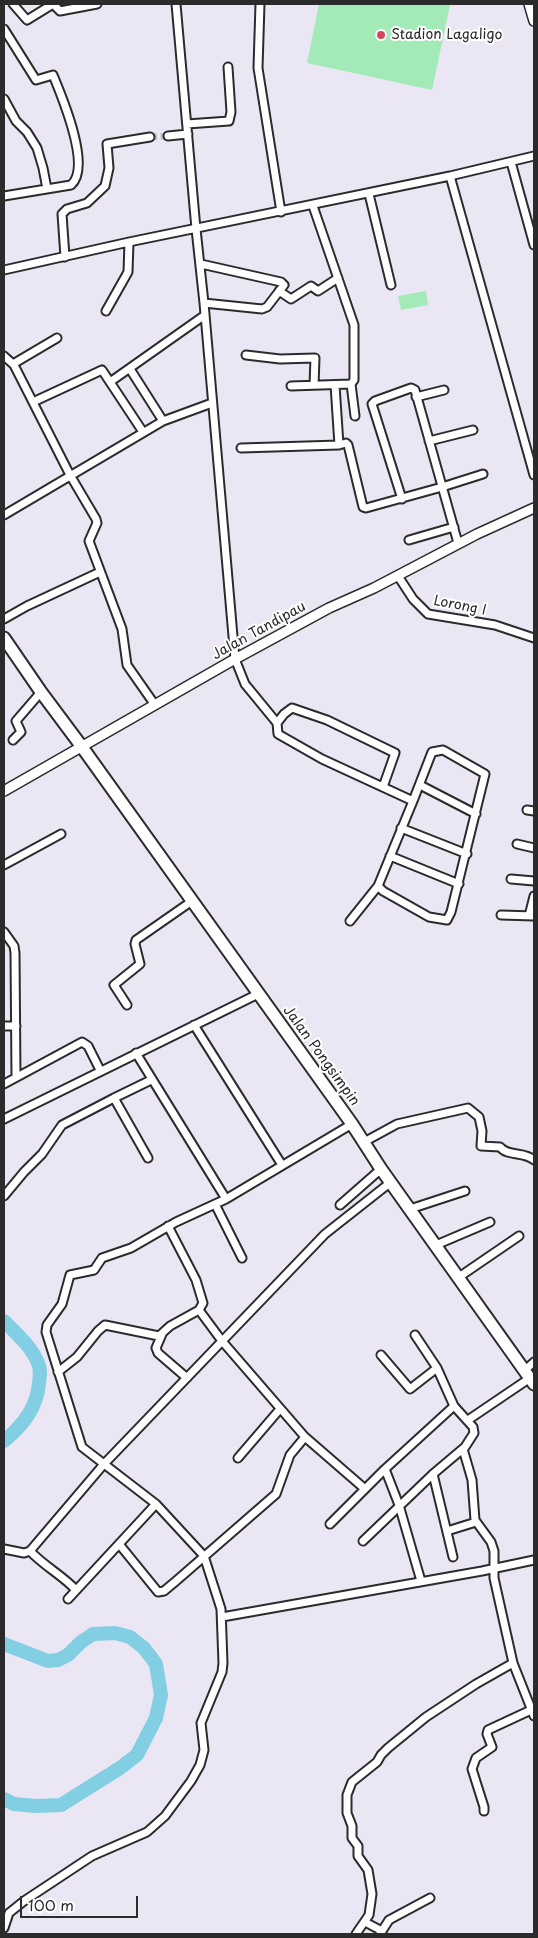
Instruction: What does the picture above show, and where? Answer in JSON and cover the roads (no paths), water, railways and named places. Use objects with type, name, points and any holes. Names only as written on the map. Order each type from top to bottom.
[{"type":"main road","name":"Jalan Pongsimpin","points":[[4,638],[352,1124],[381,1169],[530,1377]]},
{"type":"street","points":[[13,4],[28,20],[53,4],[60,11],[97,4]]},
{"type":"street","points":[[176,4],[196,229],[201,264],[235,659],[245,684],[278,723]]},
{"type":"street","points":[[260,4],[258,68],[281,212]]},
{"type":"street","points":[[529,4],[534,21]]},
{"type":"street","points":[[4,29],[36,80],[53,75],[74,135],[78,156],[75,181],[71,186],[4,196]]},
{"type":"street","points":[[187,124],[229,121],[231,112],[228,67]]},
{"type":"street","points":[[4,99],[16,122],[27,132],[37,148],[47,189]]},
{"type":"street","points":[[168,136],[188,134]]},
{"type":"street","points":[[65,257],[62,214],[67,209],[87,203],[105,186],[109,168],[107,144],[150,138]]},
{"type":"street","points":[[4,270],[129,242],[369,194],[534,156]]},
{"type":"street","points":[[511,162],[534,245]]},
{"type":"street","points":[[450,176],[534,475]]},
{"type":"street","points":[[369,194],[392,285]]},
{"type":"street","points":[[313,206],[354,327],[354,378],[351,384],[355,416]]},
{"type":"street","points":[[106,311],[128,272],[129,242]]},
{"type":"street","points":[[201,264],[284,285],[267,307],[260,309],[204,303]]},
{"type":"street","points":[[279,291],[291,299],[311,286],[318,291],[338,278]]},
{"type":"street","points":[[110,382],[205,315]]},
{"type":"street","points":[[13,364],[57,338]]},
{"type":"street","points":[[246,355],[280,358],[316,358],[314,385]]},
{"type":"street","points":[[4,356],[13,364],[70,475],[97,521],[89,540],[122,629],[129,670],[155,705]]},
{"type":"street","points":[[130,369],[163,421]]},
{"type":"street","points":[[33,402],[100,370],[104,371],[143,432]]},
{"type":"street","points":[[291,386],[351,384]]},
{"type":"street","points":[[335,385],[339,445]]},
{"type":"street","points":[[402,498],[372,404],[375,401],[410,388],[415,390],[458,543]]},
{"type":"street","points":[[416,397],[444,390]]},
{"type":"street","points":[[4,515],[163,421],[212,403]]},
{"type":"street","points":[[429,441],[473,430]]},
{"type":"street","points":[[241,448],[339,445],[346,443],[364,508],[483,474]]},
{"type":"street","name":"Jalan Tandipau","points":[[4,791],[235,659],[329,608],[398,576],[458,543],[534,508]]},
{"type":"street","points":[[409,540],[454,527]]},
{"type":"street","points":[[4,619],[26,606],[100,572]]},
{"type":"street","name":"Lorong I","points":[[398,576],[413,600],[428,614],[495,625],[534,638]]},
{"type":"street","points":[[13,740],[21,732],[16,720],[41,692]]},
{"type":"street","points":[[382,787],[395,753],[327,720],[292,708],[284,714],[278,723],[278,734],[322,759],[382,787],[413,801]]},
{"type":"street","points":[[350,921],[378,886],[432,752],[443,750],[485,774],[467,854],[451,912],[447,920],[429,917],[378,886]]},
{"type":"street","points":[[420,785],[476,814]]},
{"type":"street","points":[[402,828],[467,854]]},
{"type":"street","points":[[4,865],[61,834]]},
{"type":"street","points":[[517,844],[534,848]]},
{"type":"street","points":[[390,856],[459,884]]},
{"type":"street","points":[[511,878],[534,881]]},
{"type":"street","points":[[501,915],[532,916],[534,896]]},
{"type":"street","points":[[127,1005],[114,984],[140,964],[135,944],[136,940],[192,901]]},
{"type":"street","points":[[4,932],[14,946],[15,953],[16,1077]]},
{"type":"street","points":[[4,1119],[100,1070],[258,994]]},
{"type":"street","points":[[194,1025],[282,1165]]},
{"type":"street","points":[[4,1026],[16,1026]]},
{"type":"street","points":[[4,1084],[82,1042],[88,1046],[100,1070]]},
{"type":"street","points":[[136,1053],[226,1199]]},
{"type":"street","points":[[4,1196],[42,1154],[62,1124],[151,1080]]},
{"type":"street","points":[[114,1098],[148,1158]]},
{"type":"street","points":[[364,1142],[397,1124],[469,1109],[479,1117],[482,1131],[481,1146],[500,1147],[506,1153],[530,1157],[534,1160]]},
{"type":"street","points":[[4,1928],[9,1913],[24,1900],[92,1856],[147,1832],[165,1816],[189,1785],[198,1769],[204,1750],[201,1723],[222,1672],[222,1618],[204,1556],[197,1546],[156,1504],[86,1452],[79,1443],[46,1328],[61,1307],[70,1275],[94,1270],[102,1258],[131,1248],[168,1226],[226,1199],[352,1124]]},
{"type":"street","points":[[340,1204],[381,1169]]},
{"type":"street","points":[[4,1549],[24,1553],[30,1551],[104,1464],[330,1229],[391,1182]]},
{"type":"street","points":[[410,1209],[465,1191]]},
{"type":"street","points":[[215,1204],[242,1258]]},
{"type":"street","points":[[436,1245],[490,1222]]},
{"type":"street","points":[[168,1226],[198,1286],[203,1303],[198,1310],[170,1326],[162,1334],[156,1348],[158,1353],[187,1378]]},
{"type":"street","points":[[459,1277],[519,1236]]},
{"type":"street","points":[[198,1310],[222,1341],[305,1437],[365,1489]]},
{"type":"street","points":[[58,1372],[77,1358],[98,1331],[106,1325],[158,1336],[162,1334]]},
{"type":"street","points":[[363,1541],[399,1505],[463,1449],[474,1433],[473,1427],[468,1420],[454,1406],[437,1368],[415,1335]]},
{"type":"street","points":[[380,1355],[410,1389],[437,1368]]},
{"type":"street","points":[[468,1420],[530,1377],[534,1362]]},
{"type":"street","points":[[330,1524],[385,1469],[454,1406]]},
{"type":"street","points":[[238,1458],[280,1409]]},
{"type":"street","points":[[119,1544],[158,1592],[164,1591],[276,1494],[290,1453],[305,1437]]},
{"type":"street","points":[[463,1449],[474,1488],[473,1506],[476,1522],[493,1545],[493,1569],[514,1663],[532,1713],[488,1730],[487,1734],[492,1747],[477,1757],[472,1769],[484,1811]]},
{"type":"street","points":[[385,1469],[399,1505],[421,1581]]},
{"type":"street","points":[[433,1474],[453,1556]]},
{"type":"street","points":[[68,1599],[156,1504]]},
{"type":"street","points":[[447,1531],[476,1522]]},
{"type":"street","points":[[30,1551],[43,1564],[57,1572],[76,1590]]},
{"type":"street","points":[[222,1618],[534,1560]]},
{"type":"street","points":[[356,1934],[371,1909],[372,1894],[368,1870],[358,1856],[358,1846],[352,1838],[347,1794],[352,1782],[377,1762],[388,1748],[422,1720],[476,1684],[514,1663]]},
{"type":"street","points":[[364,1922],[381,1933],[389,1920],[430,1898]]},
{"type":"waterway","points":[[4,1321],[32,1351],[39,1365],[40,1373],[38,1392],[32,1408],[23,1422],[4,1441]]},
{"type":"waterway","points":[[4,1644],[48,1661],[58,1660],[68,1655],[81,1642],[93,1634],[115,1633],[130,1637],[144,1648],[156,1664],[161,1695],[156,1718],[137,1755],[120,1768],[61,1805],[36,1806],[14,1804],[4,1799]]},
{"type":"tunnel","points":[[150,137],[168,136]]},
{"type":"place","name":"Stadion Lagaligo","points":[[381,35]]}]
